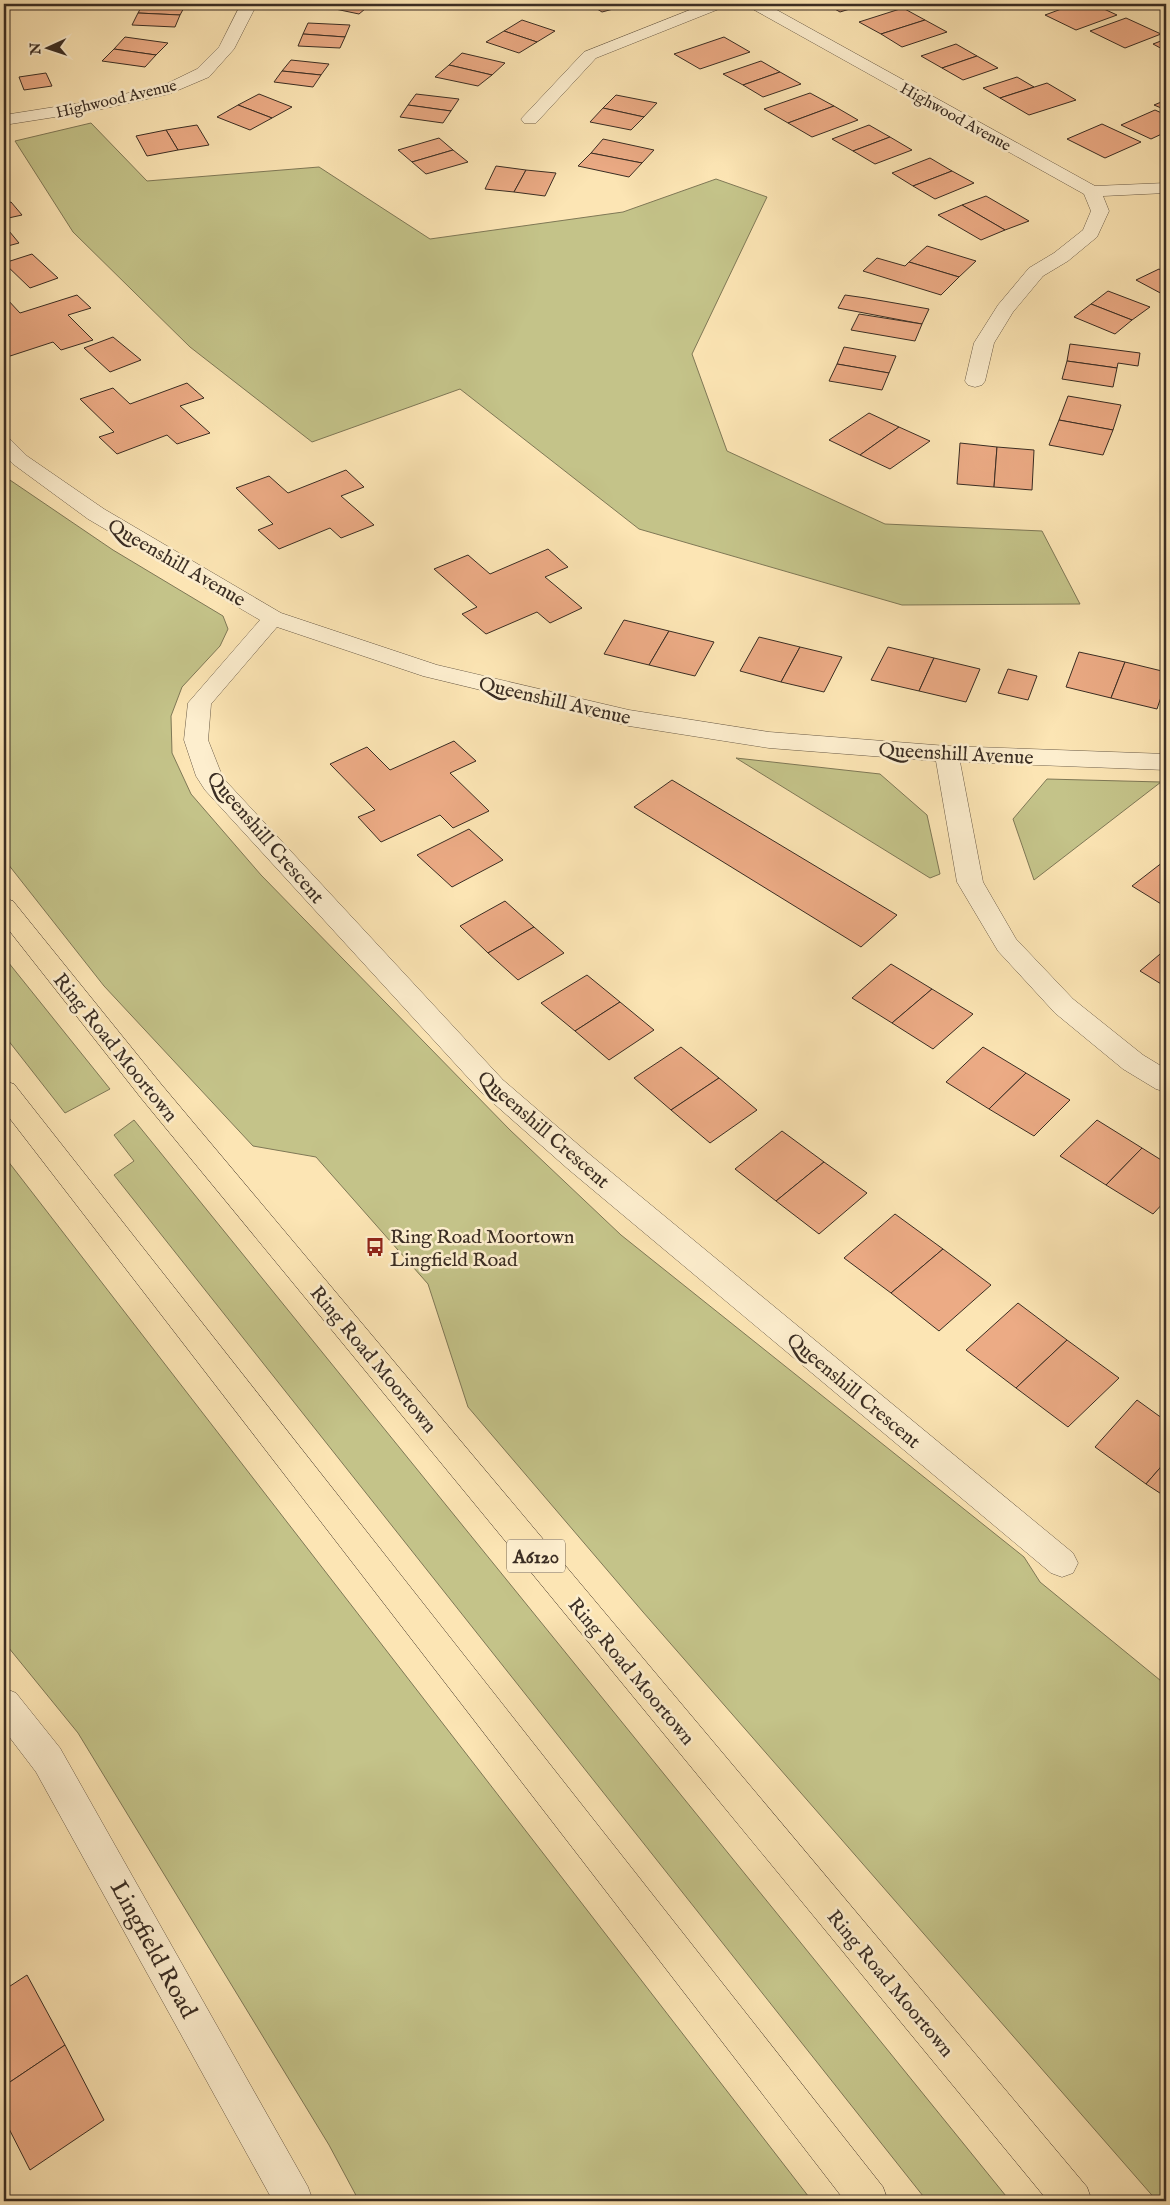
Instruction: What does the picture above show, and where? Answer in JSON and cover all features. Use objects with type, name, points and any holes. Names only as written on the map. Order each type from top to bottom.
[{"type":"highway","name":"Ring Road Moortown","points":[[4,907],[151,1091],[1073,2201]]},
{"type":"highway","points":[[4,1092],[869,2201]]},
{"type":"street","name":"Highwood Avenue","points":[[4,120],[93,106],[169,89],[203,73],[226,49],[249,4]]},
{"type":"street","points":[[530,119],[590,55],[718,4]]},
{"type":"street","name":"Highwood Avenue","points":[[755,4],[1092,191]]},
{"type":"street","points":[[976,381],[984,343],[1005,309],[1036,272],[1061,257],[1091,233],[1100,211],[1092,191],[1166,188]]},
{"type":"street","name":"Queenshill Avenue","points":[[4,444],[20,460],[96,514],[273,618],[431,671],[628,718],[769,740],[947,754],[1166,762]]},
{"type":"street","name":"Queenshill Crescent","points":[[273,618],[200,703],[196,740],[208,776],[214,784],[493,1088],[578,1161],[1062,1563]]},
{"type":"street","points":[[947,754],[970,882],[1007,945],[1064,1006],[1133,1062],[1166,1082]]},
{"type":"street","name":"Lingfield Road","points":[[4,1704],[48,1760],[294,2201]]},
{"type":"shaded area","points":[[91,123],[147,181],[319,167],[430,239],[623,212],[716,179],[767,197],[692,354],[727,451],[885,524],[1042,531],[1080,604],[902,605],[639,529],[460,389],[312,442],[190,347],[73,232],[15,141]]},
{"type":"shaded area","points":[[4,476],[113,550],[223,616],[228,629],[220,646],[182,687],[171,716],[172,753],[191,794],[261,875],[510,1130],[621,1235],[1024,1557],[1040,1582],[1166,1685],[1166,2201],[1157,2201],[643,1612],[468,1407],[428,1284],[316,1157],[253,1146],[104,986],[4,859]]},
{"type":"shaded area","points":[[736,758],[880,774],[927,815],[940,874],[930,878]]},
{"type":"shaded area","points":[[1047,779],[1161,782],[1034,880],[1013,819]]},
{"type":"shaded area","points":[[4,957],[110,1089],[65,1113],[4,1035]]},
{"type":"shaded area","points":[[134,1120],[1010,2201],[927,2201],[114,1175],[134,1161],[114,1135]]},
{"type":"shaded area","points":[[4,1156],[812,2201],[359,2201],[329,2145],[78,1733],[4,1642]]},
{"type":"building","points":[[143,4],[186,4],[180,15],[138,13]]},
{"type":"building","points":[[324,4],[371,4],[359,14],[321,6]]},
{"type":"building","points":[[589,4],[632,4],[602,12]]},
{"type":"building","points":[[826,4],[866,4],[840,12]]},
{"type":"building","points":[[1075,4],[1093,4],[1117,15],[1076,30],[1045,15]]},
{"type":"building","points":[[903,8],[925,20],[881,34],[859,22]]},
{"type":"building","points":[[138,13],[180,15],[175,27],[132,25]]},
{"type":"building","points":[[1126,18],[1161,34],[1125,48],[1090,31]]},
{"type":"building","points":[[522,20],[555,31],[537,42],[504,31]]},
{"type":"building","points":[[925,20],[947,32],[902,47],[881,34]]},
{"type":"building","points":[[308,23],[350,25],[345,37],[303,34]]},
{"type":"building","points":[[504,31],[537,42],[519,53],[486,42]]},
{"type":"building","points":[[303,34],[345,37],[340,48],[298,46]]},
{"type":"building","points":[[125,37],[168,43],[156,55],[114,49]]},
{"type":"building","points":[[724,37],[750,52],[700,69],[674,54]]},
{"type":"building","points":[[1166,39],[1166,51],[1153,44]]},
{"type":"building","points":[[956,44],[977,56],[942,68],[921,56]]},
{"type":"building","points":[[114,49],[156,55],[145,67],[102,61]]},
{"type":"building","points":[[462,53],[505,63],[492,75],[449,65]]},
{"type":"building","points":[[977,56],[998,68],[963,80],[942,68]]},
{"type":"building","points":[[291,60],[329,64],[321,75],[282,71]]},
{"type":"building","points":[[761,61],[780,72],[743,85],[723,74]]},
{"type":"building","points":[[449,65],[492,75],[478,86],[435,77]]},
{"type":"building","points":[[282,71],[321,75],[313,87],[274,82]]},
{"type":"building","points":[[780,72],[801,84],[763,97],[743,85]]},
{"type":"building","points":[[46,73],[52,86],[24,90],[19,77]]},
{"type":"building","points":[[1017,77],[1034,87],[1000,98],[983,88]]},
{"type":"building","points":[[1047,83],[1076,100],[1029,115],[1000,98]]},
{"type":"building","points":[[810,93],[834,106],[788,123],[764,109]]},
{"type":"building","points":[[259,94],[292,107],[272,118],[238,105]]},
{"type":"building","points":[[416,94],[459,99],[451,111],[408,105]]},
{"type":"building","points":[[616,95],[657,103],[644,117],[603,108]]},
{"type":"building","points":[[1166,100],[1166,110],[1154,105]]},
{"type":"building","points":[[238,105],[272,118],[250,130],[217,117]]},
{"type":"building","points":[[408,105],[451,111],[443,123],[400,117]]},
{"type":"building","points":[[834,106],[858,120],[812,137],[788,123]]},
{"type":"building","points":[[603,108],[644,117],[631,130],[590,122]]},
{"type":"building","points":[[1155,110],[1166,115],[1166,132],[1151,139],[1121,125]]},
{"type":"building","points":[[1102,124],[1141,142],[1105,158],[1067,139]]},
{"type":"building","points":[[197,125],[209,145],[178,150],[166,130]]},
{"type":"building","points":[[869,125],[890,137],[853,151],[832,139]]},
{"type":"building","points":[[166,130],[178,150],[147,156],[136,136]]},
{"type":"building","points":[[890,137],[912,150],[875,164],[853,151]]},
{"type":"building","points":[[439,138],[453,150],[412,162],[398,150]]},
{"type":"building","points":[[603,139],[654,150],[642,163],[591,153]]},
{"type":"building","points":[[453,150],[468,162],[426,174],[412,162]]},
{"type":"building","points":[[591,153],[642,163],[629,177],[578,166]]},
{"type":"building","points":[[930,158],[952,171],[913,186],[892,173]]},
{"type":"building","points":[[496,166],[526,170],[514,192],[485,189]]},
{"type":"building","points":[[526,170],[556,173],[545,196],[514,192]]},
{"type":"building","points":[[952,171],[974,183],[935,199],[913,186]]},
{"type":"building","points":[[986,196],[1029,221],[1005,230],[962,205]]},
{"type":"building","points":[[11,202],[22,215],[4,219],[4,204]]},
{"type":"building","points":[[962,205],[1005,230],[981,240],[938,215]]},
{"type":"building","points":[[4,225],[19,243],[4,247]]},
{"type":"building","points":[[927,246],[976,261],[959,277],[909,262]]},
{"type":"building","points":[[32,254],[58,278],[30,288],[4,263]]},
{"type":"building","points":[[877,258],[905,266],[909,262],[959,277],[941,295],[863,271]]},
{"type":"building","points":[[1159,269],[1166,273],[1166,296],[1136,280]]},
{"type":"building","points":[[1108,291],[1150,307],[1132,320],[1091,304]]},
{"type":"building","points":[[77,295],[91,308],[68,315],[93,340],[61,350],[53,342],[4,358],[4,299],[6,298],[20,313]]},
{"type":"building","points":[[845,295],[929,309],[922,324],[838,308]]},
{"type":"building","points":[[1091,304],[1132,320],[1115,334],[1074,317]]},
{"type":"building","points":[[859,314],[922,324],[915,341],[851,330]]},
{"type":"building","points":[[113,337],[141,360],[110,372],[84,348]]},
{"type":"building","points":[[1070,344],[1140,353],[1138,366],[1118,363],[1117,368],[1067,361]]},
{"type":"building","points":[[844,347],[896,356],[889,373],[837,364]]},
{"type":"building","points":[[1067,361],[1117,368],[1113,387],[1062,379]]},
{"type":"building","points":[[837,364],[889,373],[882,390],[829,381]]},
{"type":"building","points":[[187,383],[204,398],[180,406],[210,433],[177,444],[167,435],[117,454],[99,437],[114,432],[80,399],[113,388],[130,404]]},
{"type":"building","points":[[1068,396],[1121,405],[1113,430],[1059,420]]},
{"type":"building","points":[[869,413],[899,427],[860,455],[829,440]]},
{"type":"building","points":[[1059,420],[1113,430],[1103,455],[1049,445]]},
{"type":"building","points":[[899,427],[930,441],[890,469],[860,455]]},
{"type":"building","points":[[960,443],[997,447],[994,487],[957,484]]},
{"type":"building","points":[[997,447],[1034,450],[1032,490],[994,487]]},
{"type":"building","points":[[346,470],[364,487],[341,496],[374,525],[341,538],[330,528],[279,549],[258,530],[273,524],[236,488],[269,476],[288,493]]},
{"type":"building","points":[[548,549],[568,567],[545,577],[582,608],[550,623],[537,612],[486,634],[462,614],[477,607],[434,569],[468,555],[490,574]]},
{"type":"building","points":[[624,620],[669,631],[649,665],[604,654]]},
{"type":"building","points":[[669,631],[714,642],[695,676],[649,665]]},
{"type":"building","points":[[759,637],[800,647],[781,682],[740,671]]},
{"type":"building","points":[[800,647],[842,657],[824,692],[781,682]]},
{"type":"building","points":[[888,647],[934,658],[919,691],[871,680]]},
{"type":"building","points":[[1079,652],[1125,662],[1111,698],[1066,687]]},
{"type":"building","points":[[934,658],[980,669],[966,702],[919,691]]},
{"type":"building","points":[[1125,662],[1166,672],[1166,682],[1157,709],[1111,698]]},
{"type":"building","points":[[1008,669],[1037,676],[1028,700],[998,693]]},
{"type":"building","points":[[454,741],[476,761],[450,773],[489,811],[453,828],[440,815],[381,842],[358,817],[375,810],[330,764],[367,747],[390,770]]},
{"type":"building","points":[[672,780],[897,915],[861,947],[634,807]]},
{"type":"building","points":[[469,829],[503,860],[452,887],[417,855]]},
{"type":"building","points":[[1163,862],[1166,864],[1166,907],[1132,886]]},
{"type":"building","points":[[505,901],[534,927],[488,953],[460,926]]},
{"type":"building","points":[[534,927],[564,953],[518,980],[488,953]]},
{"type":"building","points":[[1166,949],[1166,987],[1140,971]]},
{"type":"building","points":[[891,964],[932,989],[892,1023],[852,998]]},
{"type":"building","points":[[587,975],[620,1002],[575,1031],[541,1003]]},
{"type":"building","points":[[932,989],[973,1014],[933,1049],[892,1023]]},
{"type":"building","points":[[620,1002],[654,1030],[609,1060],[575,1031]]},
{"type":"building","points":[[681,1047],[719,1078],[671,1110],[634,1078]]},
{"type":"building","points":[[983,1047],[1026,1073],[989,1109],[946,1082]]},
{"type":"building","points":[[1026,1073],[1070,1100],[1034,1136],[989,1109]]},
{"type":"building","points":[[719,1078],[757,1110],[710,1143],[671,1110]]},
{"type":"building","points":[[1097,1120],[1142,1148],[1106,1185],[1060,1156]]},
{"type":"building","points":[[782,1131],[824,1162],[776,1201],[735,1169]]},
{"type":"building","points":[[1142,1148],[1166,1163],[1166,1200],[1153,1214],[1106,1185]]},
{"type":"building","points":[[824,1162],[867,1193],[819,1234],[776,1201]]},
{"type":"building","points":[[895,1214],[943,1249],[891,1293],[844,1258]]},
{"type":"building","points":[[943,1249],[991,1285],[939,1331],[891,1293]]},
{"type":"building","points":[[1018,1303],[1067,1340],[1016,1388],[966,1350]]},
{"type":"building","points":[[1067,1340],[1119,1378],[1068,1427],[1016,1388]]},
{"type":"building","points":[[1137,1400],[1166,1421],[1166,1461],[1146,1484],[1095,1447]]},
{"type":"building","points":[[1166,1461],[1166,1497],[1146,1484]]},
{"type":"building","points":[[27,1975],[65,2045],[4,2086],[4,1990]]},
{"type":"building","points":[[65,2045],[104,2120],[30,2170],[4,2119],[4,2086]]},
{"type":"place","name":"Ring Road Moortown Lingfield Road","points":[[375,1247]]}]
